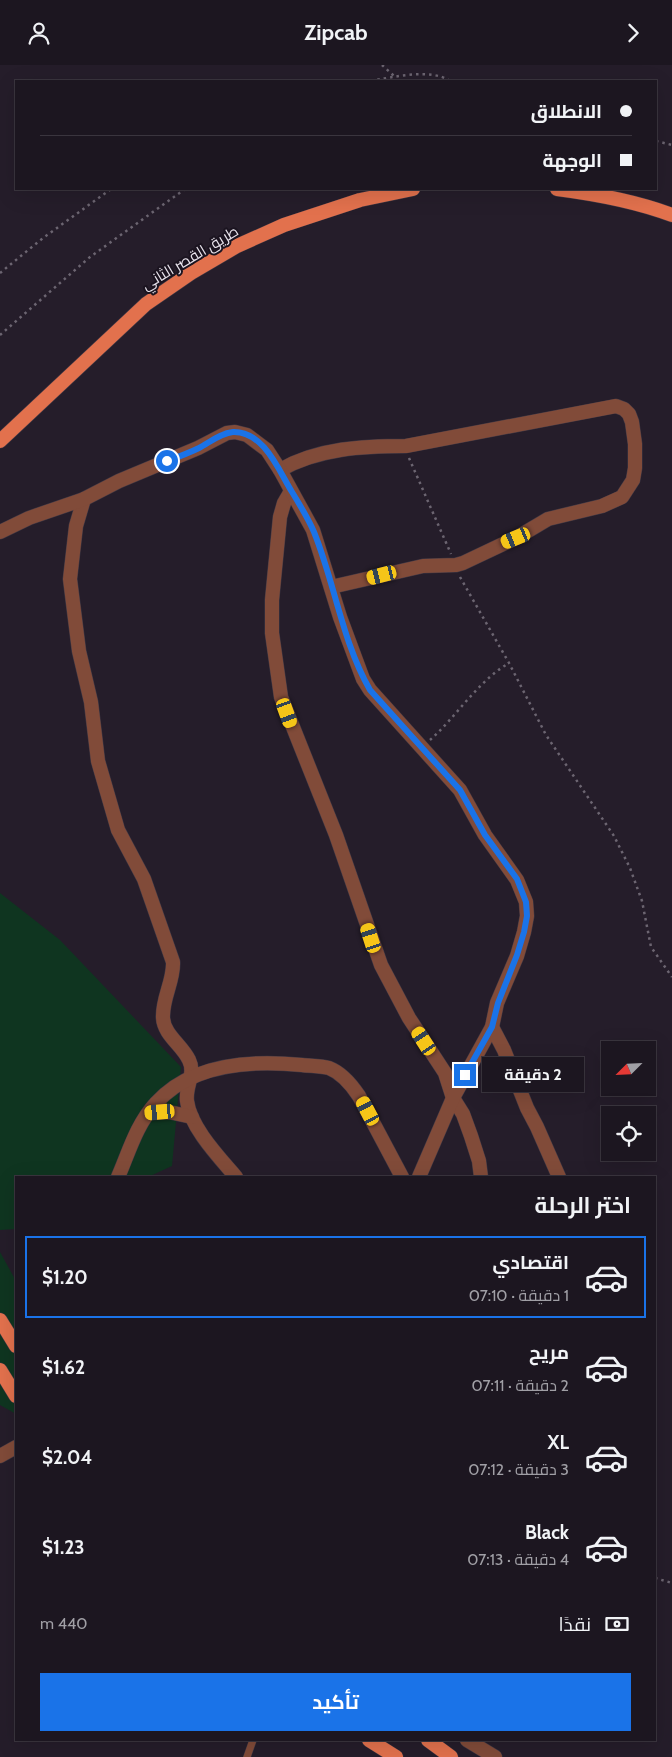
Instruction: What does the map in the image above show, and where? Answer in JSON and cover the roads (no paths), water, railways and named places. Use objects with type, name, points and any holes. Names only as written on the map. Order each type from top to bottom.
[{"type":"main road","name":"طريق القصر الثاني","points":[[0,441],[146,305],[191,273],[237,246],[284,225],[360,199],[408,190]]},
{"type":"main road","points":[[563,190],[625,201],[651,207],[672,215]]},
{"type":"main road","points":[[0,1320],[15,1344]]},
{"type":"main road","points":[[0,1370],[15,1394]]},
{"type":"main road","points":[[371,1741],[396,1757]]},
{"type":"main road","points":[[429,1741],[451,1757]]},
{"type":"street","points":[[280,470],[294,462],[318,453],[386,446],[406,446],[525,424],[603,407],[616,406],[624,409],[629,414],[635,444],[635,468],[633,480],[622,497],[602,506],[548,519],[516,538],[456,565],[423,566],[331,587]]},
{"type":"street","points":[[0,532],[29,518],[84,499],[128,477],[198,448],[227,433],[235,432],[247,435],[267,450],[313,530],[357,663],[370,690],[460,790],[485,835],[517,879],[526,902],[527,916],[524,932],[498,1003],[492,1027],[453,1098],[420,1176]]},
{"type":"street","points":[[291,491],[284,503],[280,517],[272,600],[272,633],[281,697],[336,835],[381,965],[409,1018],[445,1073],[453,1098],[463,1114],[471,1136],[479,1161],[481,1176]]},
{"type":"street","points":[[84,499],[76,526],[70,579],[79,651],[91,701],[98,761],[118,830],[144,879],[173,962],[174,971],[163,1010],[163,1019],[168,1031],[189,1060],[191,1077],[187,1099],[192,1117],[208,1142],[235,1176]]},
{"type":"street","points":[[492,1027],[504,1050],[520,1092],[559,1176]]},
{"type":"street","points":[[118,1176],[127,1152],[142,1121],[165,1095],[191,1077],[203,1073],[236,1065],[261,1063],[328,1068],[351,1083],[360,1096],[401,1176]]},
{"type":"street","points":[[149,1113],[169,1112],[192,1117]]},
{"type":"street","points":[[0,1456],[15,1448]]},
{"type":"street","points":[[469,1741],[495,1757]]},
{"type":"lane","points":[[246,1757],[253,1741]]}]
